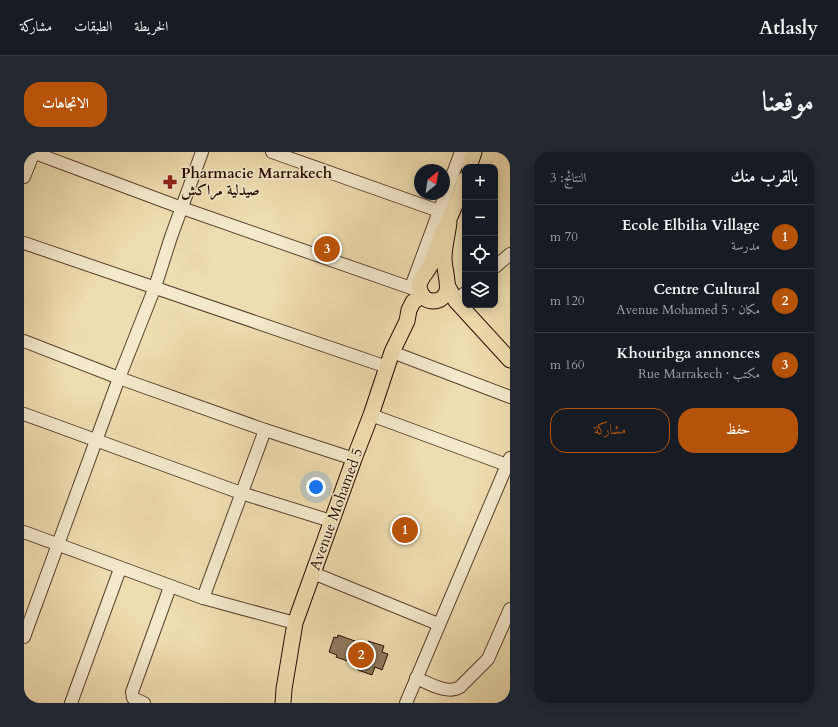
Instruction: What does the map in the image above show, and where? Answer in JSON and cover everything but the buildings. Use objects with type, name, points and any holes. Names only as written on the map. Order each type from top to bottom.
[{"type":"main road","points":[[470,164],[474,152]]},
{"type":"main road","points":[[462,185],[447,216],[426,274],[421,279],[424,295],[472,319]]},
{"type":"main road","points":[[447,216],[444,255],[447,283]]},
{"type":"main road","points":[[426,274],[435,272],[439,273],[461,297],[472,319],[510,360]]},
{"type":"main road","name":"Avenue Mohamed 5","points":[[283,703],[284,689],[296,623],[331,521],[371,415],[392,352],[407,321],[409,310],[413,302],[424,295],[446,294],[447,283]]},
{"type":"street","points":[[25,174],[33,152],[182,208],[424,295],[447,216],[461,152]]},
{"type":"street","points":[[24,637],[119,378],[155,287],[170,237],[202,152]]},
{"type":"street","points":[[272,152],[293,156],[447,216]]},
{"type":"street","points":[[24,243],[387,367]]},
{"type":"street","points":[[498,264],[510,254]]},
{"type":"street","points":[[24,341],[119,378],[265,430],[354,459]]},
{"type":"street","points":[[392,352],[510,397]]},
{"type":"street","points":[[24,414],[241,493],[331,521]]},
{"type":"street","points":[[371,415],[508,461],[505,482],[438,624],[406,703]]},
{"type":"street","points":[[203,598],[265,430]]},
{"type":"street","points":[[24,532],[170,587],[203,598],[296,623]]},
{"type":"street","points":[[71,703],[120,569]]},
{"type":"street","points":[[313,573],[438,624]]},
{"type":"street","points":[[144,703],[133,698],[130,699],[170,587]]},
{"type":"street","points":[[416,678],[448,690],[460,687],[488,659],[510,609]]},
{"type":"place","name":"Pharmacie Marrakech صيدلية مراكش","points":[[170,182]]},
{"type":"place","name":"Khouribga annonces","points":[[327,249]]},
{"type":"place","name":"Ecole Elbilia Village","points":[[405,530]]},
{"type":"place","name":"Centre Cultural","points":[[361,655]]}]
